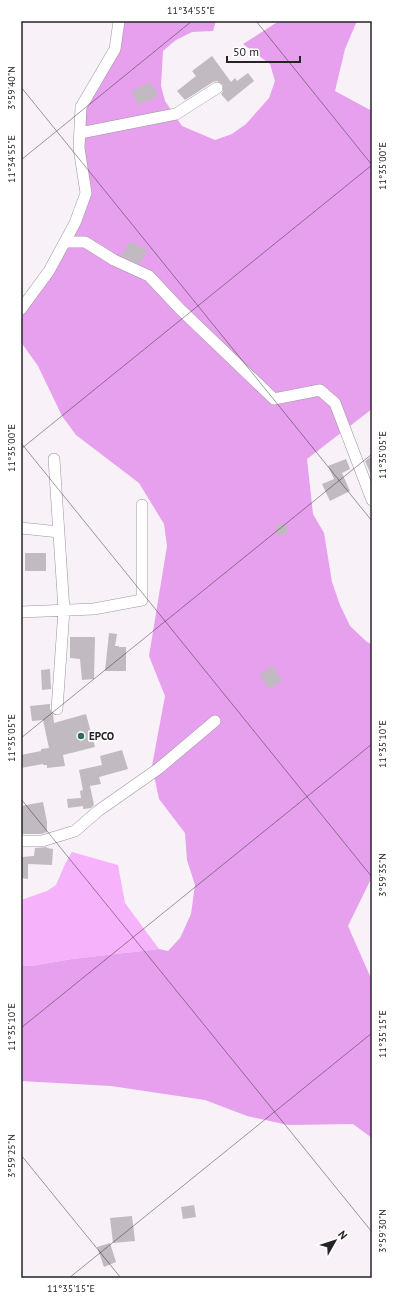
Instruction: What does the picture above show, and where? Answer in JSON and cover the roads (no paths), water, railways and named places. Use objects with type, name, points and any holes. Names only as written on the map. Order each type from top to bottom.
[{"type":"street","points":[[21,309],[49,271],[75,223],[86,193],[79,148],[81,107],[115,49],[119,21]]},
{"type":"street","points":[[80,133],[176,114],[217,88]]},
{"type":"street","points":[[65,242],[85,242],[114,260],[149,276],[180,309],[274,399],[320,390],[335,402],[372,500]]},
{"type":"street","points":[[54,459],[64,610],[57,709]]},
{"type":"street","points":[[21,612],[94,609],[142,600],[142,505]]},
{"type":"street","points":[[21,528],[59,532]]},
{"type":"street","points":[[21,841],[42,841],[76,831],[98,810],[158,769],[215,721]]},
{"type":"place","name":"EPCO","points":[[81,736]]}]
